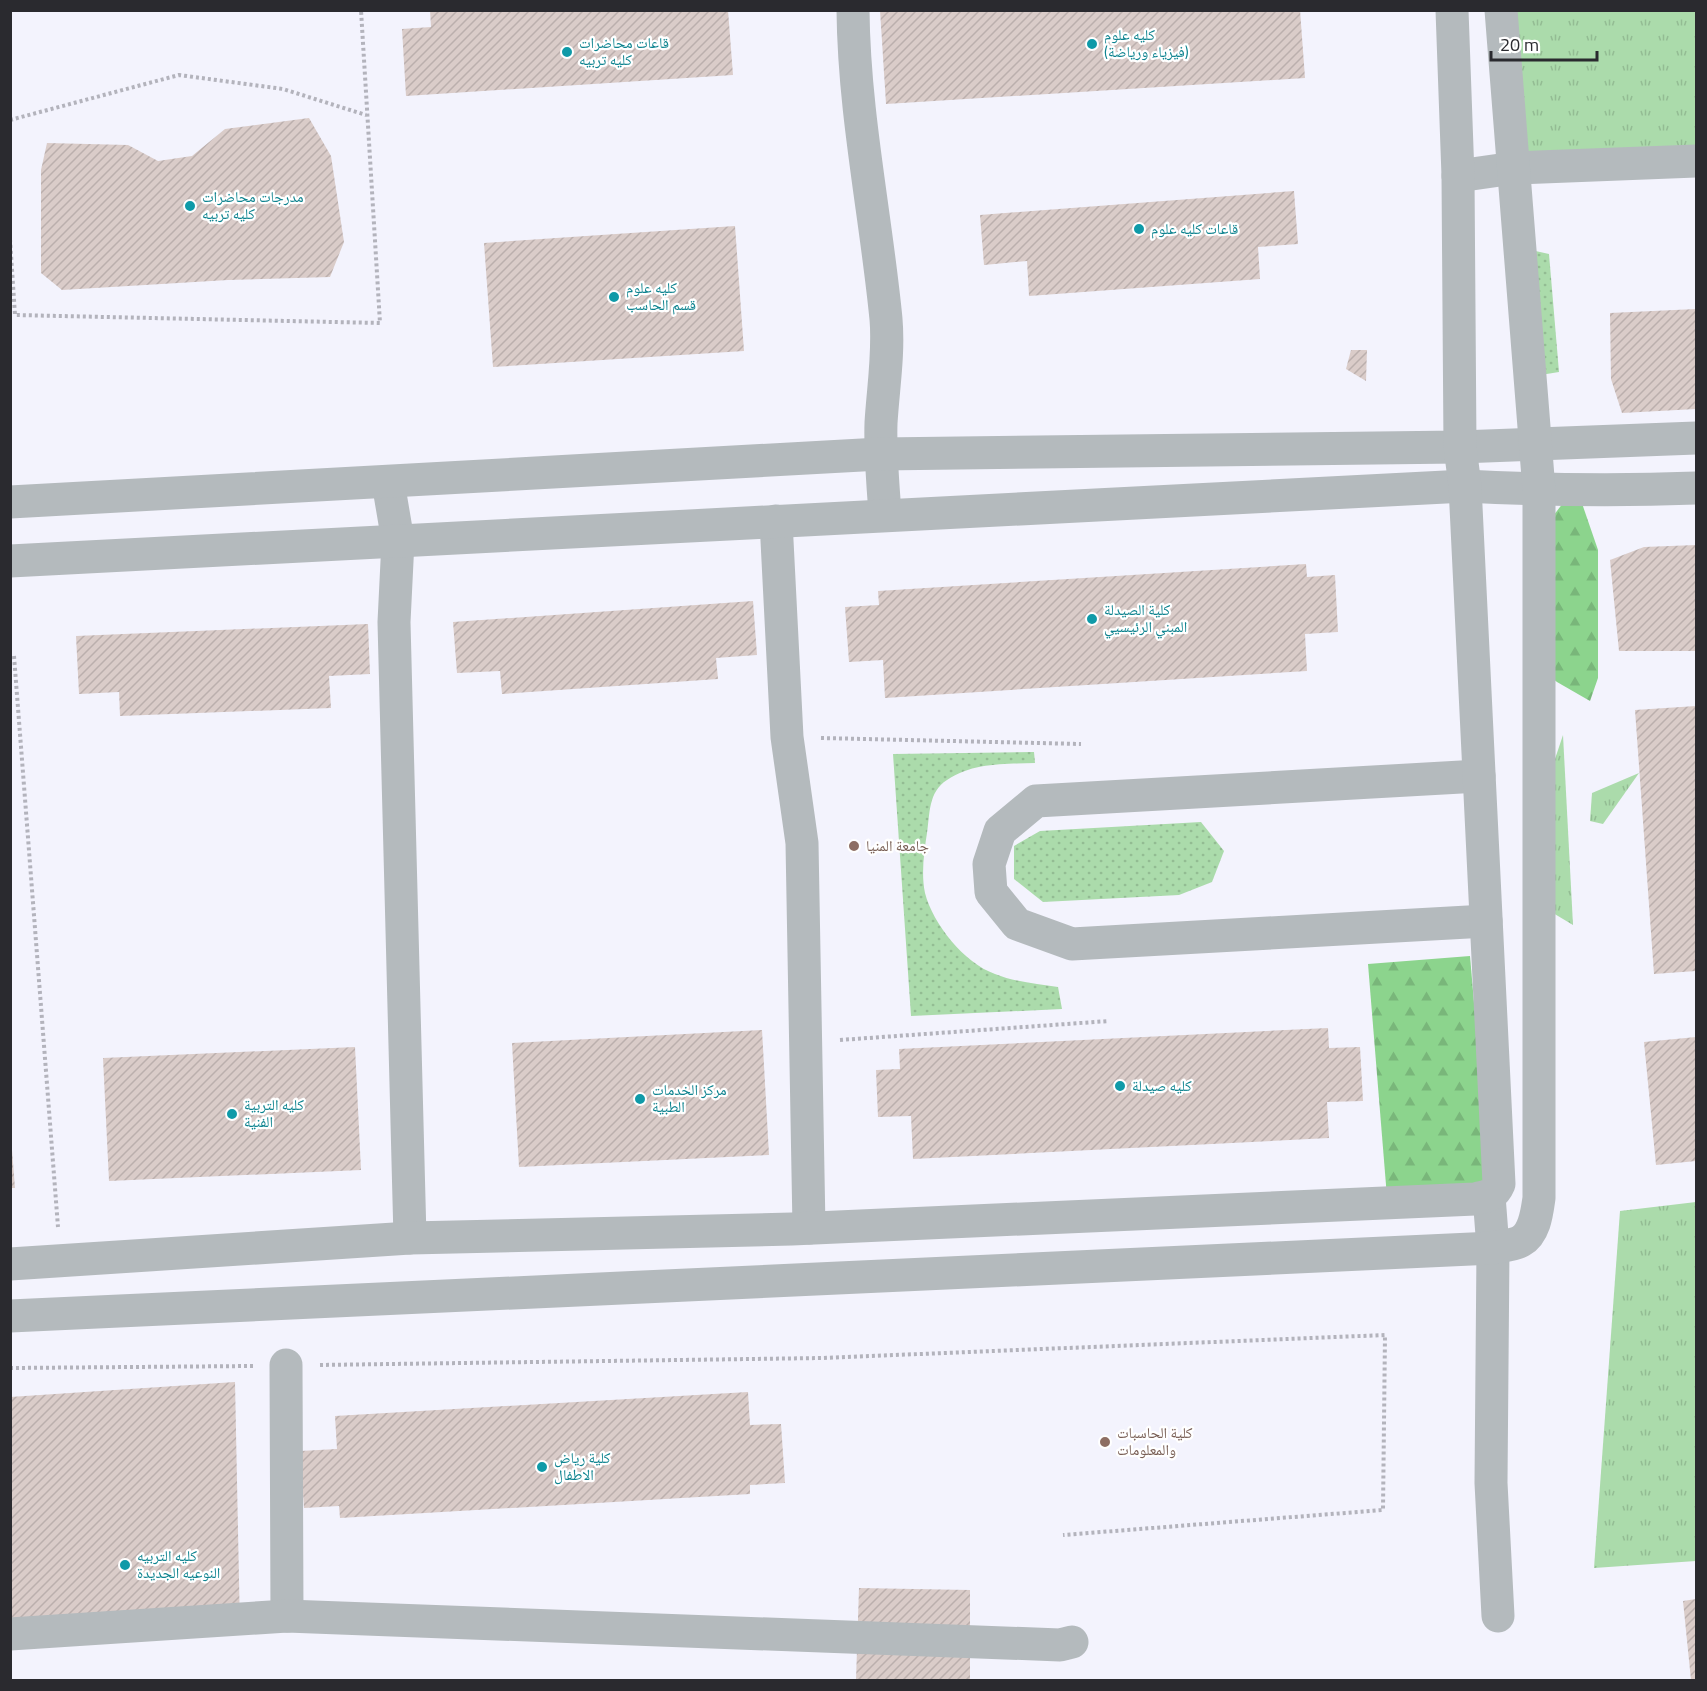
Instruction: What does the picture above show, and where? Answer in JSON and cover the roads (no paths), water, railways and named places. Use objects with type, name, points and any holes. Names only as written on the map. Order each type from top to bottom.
[{"type":"street","points":[[853,10],[853,45],[864,162],[886,320],[880,454],[885,514]]},
{"type":"street","points":[[10,1264],[410,1238],[809,1228],[1475,1199],[1489,1196],[1496,1191],[1499,1184],[1465,486],[1460,447],[1458,176],[1452,10]]},
{"type":"street","points":[[10,1316],[1493,1248],[1521,1241],[1531,1230],[1539,1198],[1539,490],[1502,10]]},
{"type":"street","points":[[1458,176],[1514,168],[1696,161]]},
{"type":"street","points":[[10,502],[880,454],[1460,447],[1696,438]]},
{"type":"street","points":[[388,482],[398,541],[394,622],[410,1238]]},
{"type":"street","points":[[10,561],[885,514],[1465,486],[1627,491],[1696,488]]},
{"type":"street","points":[[776,521],[787,737],[802,843],[809,1228]]},
{"type":"street","points":[[1479,776],[1036,801],[1000,831],[989,864],[991,892],[1017,924],[1072,944],[1486,921]]},
{"type":"street","points":[[1489,1196],[1493,1248],[1491,1483],[1498,1616]]},
{"type":"street","points":[[286,1365],[287,1616]]},
{"type":"street","points":[[10,1634],[287,1616],[1060,1645],[1072,1642]]},
{"type":"place","name":"كليه علوم (فيزياء ورياضة)","points":[[1092,44]]},
{"type":"place","name":"قاعات محاضرات كليه تربيه","points":[[567,52]]},
{"type":"place","name":"مدرجات محاضرات كليه تربيه","points":[[190,206]]},
{"type":"place","name":"قاعات كليه علوم","points":[[1139,229]]},
{"type":"place","name":"كليه علوم قسم الحاسب","points":[[614,297]]},
{"type":"place","name":"كلية الصيدلة المبني الرئيسيي","points":[[1092,619]]},
{"type":"place","name":"جامعة المنيا","points":[[854,846]]},
{"type":"place","name":"كليه صيدلة","points":[[1120,1086]]},
{"type":"place","name":"مركز الخدمات الطبية","points":[[640,1099]]},
{"type":"place","name":"كليه التربية الفنية","points":[[232,1114]]},
{"type":"place","name":"كلية الحاسبات والمعلومات","points":[[1105,1442]]},
{"type":"place","name":"كلية رياض الاطفال","points":[[542,1467]]},
{"type":"place","name":"كليه التربيه النوعيه الجديدة","points":[[125,1565]]}]
